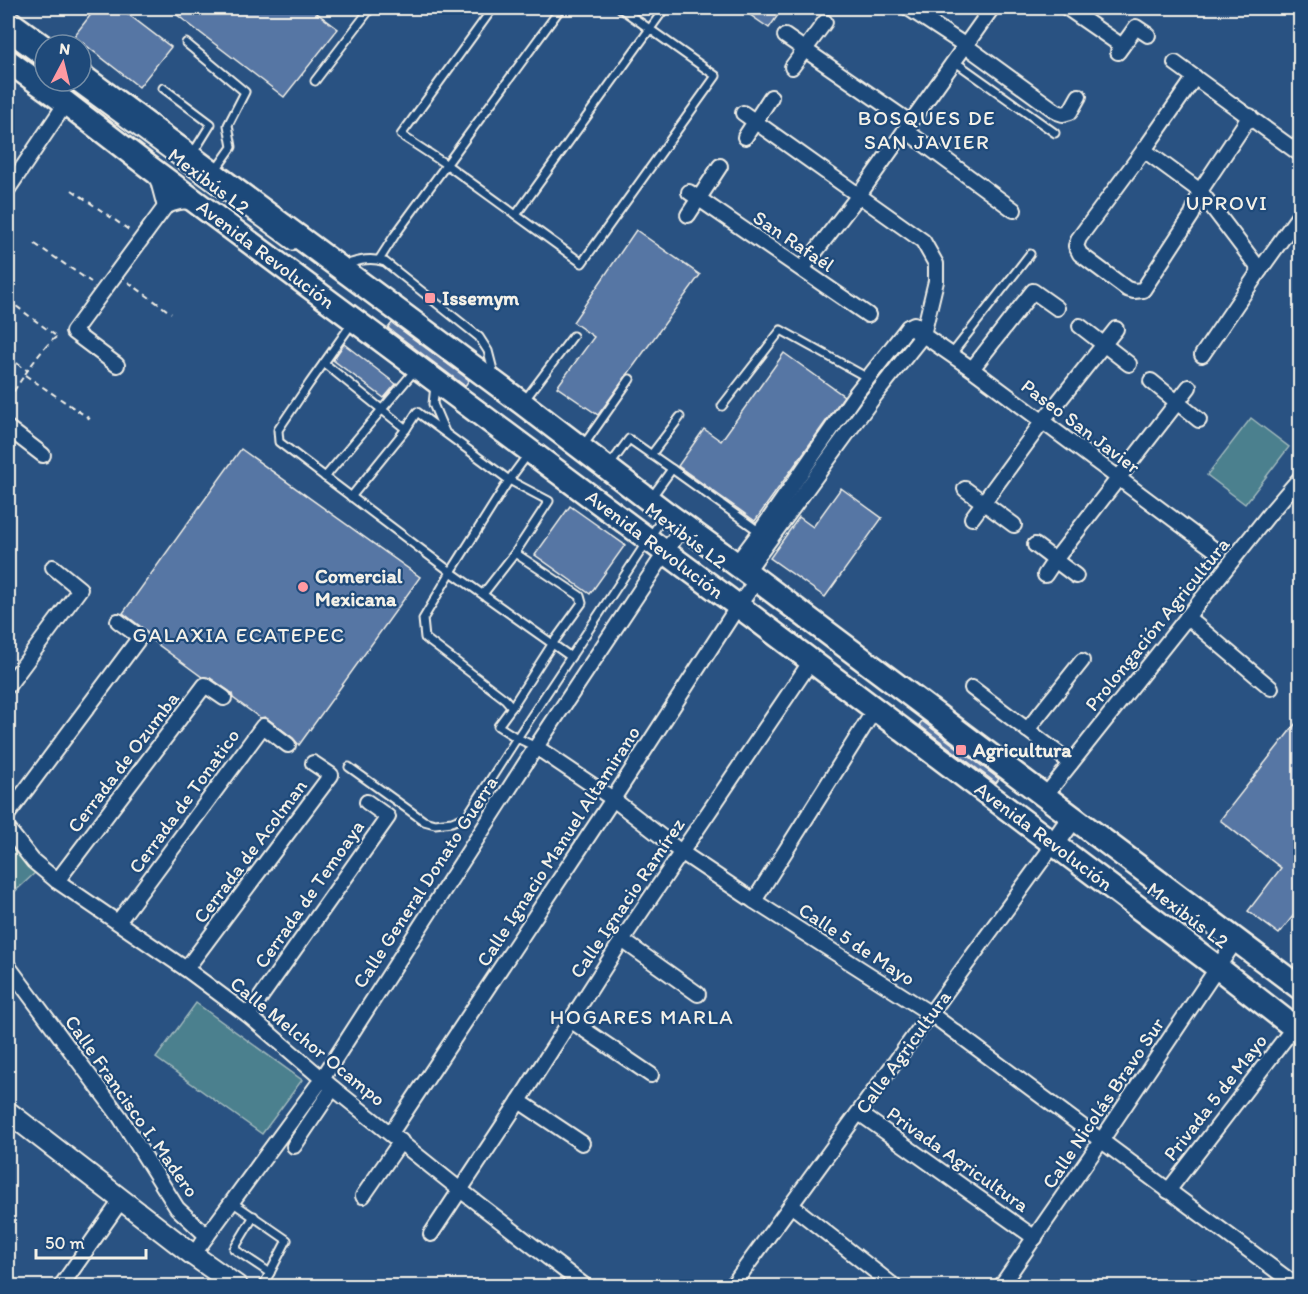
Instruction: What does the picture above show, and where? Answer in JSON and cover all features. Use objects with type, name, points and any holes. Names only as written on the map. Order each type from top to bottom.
[{"type":"main road","points":[[8,21],[33,39]]},
{"type":"main road","name":"Avenida Revolución","points":[[8,61],[33,74]]},
{"type":"main road","name":"Avenida Revolución","points":[[93,84],[524,404],[581,449],[664,531],[745,587],[811,661],[875,709],[1300,988]]},
{"type":"main road","name":"Avenida Revolución","points":[[68,93],[201,206],[530,451],[664,531],[1045,796],[1063,833],[1225,966],[1297,1029]]},
{"type":"main road","points":[[8,1112],[237,1287]]},
{"type":"street","points":[[908,8],[966,46],[1057,112],[1064,114],[1070,112],[1079,96]]},
{"type":"street","points":[[802,270],[859,195],[992,8]]},
{"type":"street","points":[[1067,8],[1120,50],[1136,27],[1148,35]]},
{"type":"street","points":[[792,67],[825,22]]},
{"type":"street","points":[[785,36],[908,126],[1014,210]]},
{"type":"street","points":[[1175,63],[1300,154]]},
{"type":"street","points":[[1195,77],[1079,238],[1076,246],[1080,254],[1127,289],[1143,290],[1192,215],[1200,191],[1250,116]]},
{"type":"street","points":[[8,189],[66,93]]},
{"type":"street","points":[[745,136],[771,97]]},
{"type":"street","points":[[743,113],[923,241],[936,264],[936,282],[923,335],[881,387],[745,587]]},
{"type":"street","points":[[1144,150],[1200,191],[1260,270]]},
{"type":"street","points":[[146,159],[158,181],[165,207]]},
{"type":"street","points":[[688,215],[694,195],[720,166]]},
{"type":"street","name":"San Rafaél","points":[[694,195],[868,315]]},
{"type":"street","points":[[117,365],[73,332],[165,207],[187,201],[201,206]]},
{"type":"street","points":[[1202,355],[1300,214]]},
{"type":"street","points":[[972,369],[1033,291],[1058,308]]},
{"type":"street","points":[[745,587],[760,532],[868,378],[908,327],[926,317]]},
{"type":"street","points":[[1080,326],[1129,364]]},
{"type":"street","name":"Paseo San Javier","points":[[908,327],[972,369],[1215,550]]},
{"type":"street","points":[[972,518],[1116,329]]},
{"type":"street","points":[[1151,381],[1199,420]]},
{"type":"street","points":[[1045,575],[1054,560],[1189,387]]},
{"type":"street","points":[[846,408],[860,417]]},
{"type":"street","points":[[8,428],[43,455]]},
{"type":"street","name":"Prolongación Agricultura","points":[[1045,796],[1300,478]]},
{"type":"street","points":[[966,489],[1014,525]]},
{"type":"street","name":"Calle General Donato Guerra","points":[[193,1255],[232,1202],[327,1083],[536,747],[664,531]]},
{"type":"street","points":[[1035,545],[1076,576]]},
{"type":"street","points":[[8,686],[80,589],[53,567]]},
{"type":"street","name":"Calle Ignacio Manuel Altamirano","points":[[363,1196],[396,1137],[613,799],[745,587]]},
{"type":"street","points":[[1187,617],[1271,688]]},
{"type":"street","points":[[8,814],[140,637],[118,621]]},
{"type":"street","name":"Calle Ignacio Ramírez","points":[[431,1234],[622,940],[811,661]]},
{"type":"street","points":[[1027,730],[1082,661]]},
{"type":"street","name":"Cerrada de Ozumba","points":[[57,881],[205,685],[224,698]]},
{"type":"street","points":[[972,688],[1071,763]]},
{"type":"street","points":[[754,901],[875,709]]},
{"type":"street","name":"Cerrada de Tonatico","points":[[118,922],[263,726],[288,745]]},
{"type":"street","name":"Calle 5 de Mayo","points":[[536,747],[613,799],[681,852],[931,1014],[1297,1287]]},
{"type":"street","name":"Cerrada de Acolman","points":[[186,969],[331,775],[313,763]]},
{"type":"street","name":"Cerrada de Temoaya","points":[[248,1015],[388,817],[367,802]]},
{"type":"street","name":"Calle Melchor Ocampo","points":[[8,829],[33,861],[57,881],[186,969],[248,1015],[327,1083],[585,1287]]},
{"type":"street","name":"Calle Agricultura","points":[[732,1287],[1063,833]]},
{"type":"street","points":[[622,940],[698,994]]},
{"type":"street","name":"Calle Nicolás Bravo Sur","points":[[1001,1287],[1225,966],[1234,943]]},
{"type":"street","name":"Calle Francisco I. Madero","points":[[8,966],[120,1117],[177,1208],[207,1236]]},
{"type":"street","points":[[570,1020],[651,1075]]},
{"type":"street","name":"Privada 5 de Mayo","points":[[1168,1191],[1297,1029]]},
{"type":"street","points":[[294,1146],[327,1083]]},
{"type":"street","points":[[519,1101],[582,1143]]},
{"type":"street","name":"Privada Agricultura","points":[[859,1113],[1035,1238]]},
{"type":"street","points":[[61,1287],[122,1199]]},
{"type":"street","points":[[791,1204],[894,1287]]},
{"type":"lane","points":[[315,81],[370,8]]},
{"type":"lane","points":[[493,8],[401,135],[447,165],[582,263],[716,76],[620,8]]},
{"type":"lane","points":[[379,260],[561,8]]},
{"type":"lane","points":[[516,215],[665,8]]},
{"type":"lane","points":[[8,38],[33,56]]},
{"type":"lane","points":[[186,43],[245,92],[228,125],[232,147],[214,173]]},
{"type":"lane","name":"Mexibús L2","points":[[8,51],[33,70]]},
{"type":"lane","points":[[954,62],[1055,133]]},
{"type":"lane","points":[[163,88],[211,124],[191,156]]},
{"type":"lane","name":"Mexibús L2","points":[[62,93],[146,159]]},
{"type":"lane","name":"Mexibús L2","points":[[68,93],[298,250]]},
{"type":"lane","points":[[951,355],[1030,254]]},
{"type":"lane","points":[[339,266],[364,259],[385,262],[479,337],[488,351],[497,385]]},
{"type":"lane","points":[[355,320],[278,430],[279,442],[451,572],[553,642],[571,657]]},
{"type":"lane","points":[[722,406],[781,330],[868,378]]},
{"type":"lane","points":[[524,404],[573,336]]},
{"type":"lane","points":[[324,363],[406,429]]},
{"type":"lane","points":[[325,477],[382,409],[426,374],[433,404],[446,434]]},
{"type":"lane","points":[[581,449],[630,379]]},
{"type":"lane","points":[[351,497],[417,412],[509,480],[549,501],[515,553],[483,594]]},
{"type":"lane","points":[[651,455],[680,417]]},
{"type":"lane","points":[[608,474],[629,439],[760,532]]},
{"type":"lane","points":[[512,707],[505,699],[425,638],[423,619],[509,480],[530,451]]},
{"type":"lane","points":[[349,767],[424,821],[435,824],[452,822],[467,816],[571,657],[664,531],[672,469]]},
{"type":"lane","points":[[515,553],[580,596],[582,603],[553,642],[498,726],[536,747]]},
{"type":"lane","points":[[745,587],[1063,833]]},
{"type":"lane","name":"Mexibús L2","points":[[1113,879],[1225,966]]},
{"type":"lane","name":"Mexibús L2","points":[[1234,943],[1300,996]]},
{"type":"lane","points":[[232,1202],[287,1239],[262,1287]]},
{"type":"lane","points":[[254,1216],[234,1249],[270,1273]]},
{"type":"path","points":[[72,190],[142,239]]},
{"type":"path","points":[[35,244],[104,290]]},
{"type":"path","points":[[116,273],[171,313]]},
{"type":"path","points":[[8,300],[56,336]]},
{"type":"path","points":[[8,400],[48,344],[56,336],[73,332]]},
{"type":"path","points":[[8,357],[28,371]]},
{"type":"path","points":[[25,375],[90,419]]},
{"type":"green space","points":[[1251,418],[1289,447],[1245,504],[1207,475]]},
{"type":"green space","points":[[8,844],[37,871],[8,898]]},
{"type":"green space","points":[[196,1003],[302,1080],[262,1134],[156,1058]]},
{"type":"building","points":[[96,8],[120,8],[171,47],[139,87],[93,51],[93,33],[76,33]]},
{"type":"building","points":[[168,8],[310,8],[338,29],[284,97]]},
{"type":"building","points":[[740,8],[783,8],[769,28]]},
{"type":"building","points":[[636,230],[700,275],[598,415],[557,387],[594,337],[573,322]]},
{"type":"building","points":[[392,323],[469,380],[465,386],[388,328]]},
{"type":"building","points":[[344,344],[396,384],[384,398],[333,360]]},
{"type":"building","points":[[784,353],[844,396],[755,521],[678,466],[704,429],[721,441]]},
{"type":"building","points":[[241,449],[420,577],[299,745],[268,719],[260,718],[233,698],[229,691],[210,678],[202,677],[149,638],[145,630],[123,613]]},
{"type":"building","points":[[841,488],[882,518],[825,597],[770,558],[799,517],[813,527]]},
{"type":"building","points":[[570,506],[625,545],[590,594],[535,555]]},
{"type":"building","points":[[1300,718],[1300,907],[1279,934],[1248,911],[1281,868],[1220,820]]},
{"type":"building","points":[[922,721],[999,779],[996,783],[919,725]]},
{"type":"place","name":"Issemym","points":[[430,298]]},
{"type":"place","name":"Comercial Mexicana","points":[[303,587]]},
{"type":"place","name":"Agricultura","points":[[961,750]]},
{"type":"district","name":"BOSQUES DE SAN JAVIER","points":[[927,129]]},
{"type":"district","name":"UPROVI","points":[[1227,202]]},
{"type":"district","name":"GALAXIA ECATEPEC","points":[[239,634]]},
{"type":"district","name":"HOGARES MARLA","points":[[642,1016]]}]
